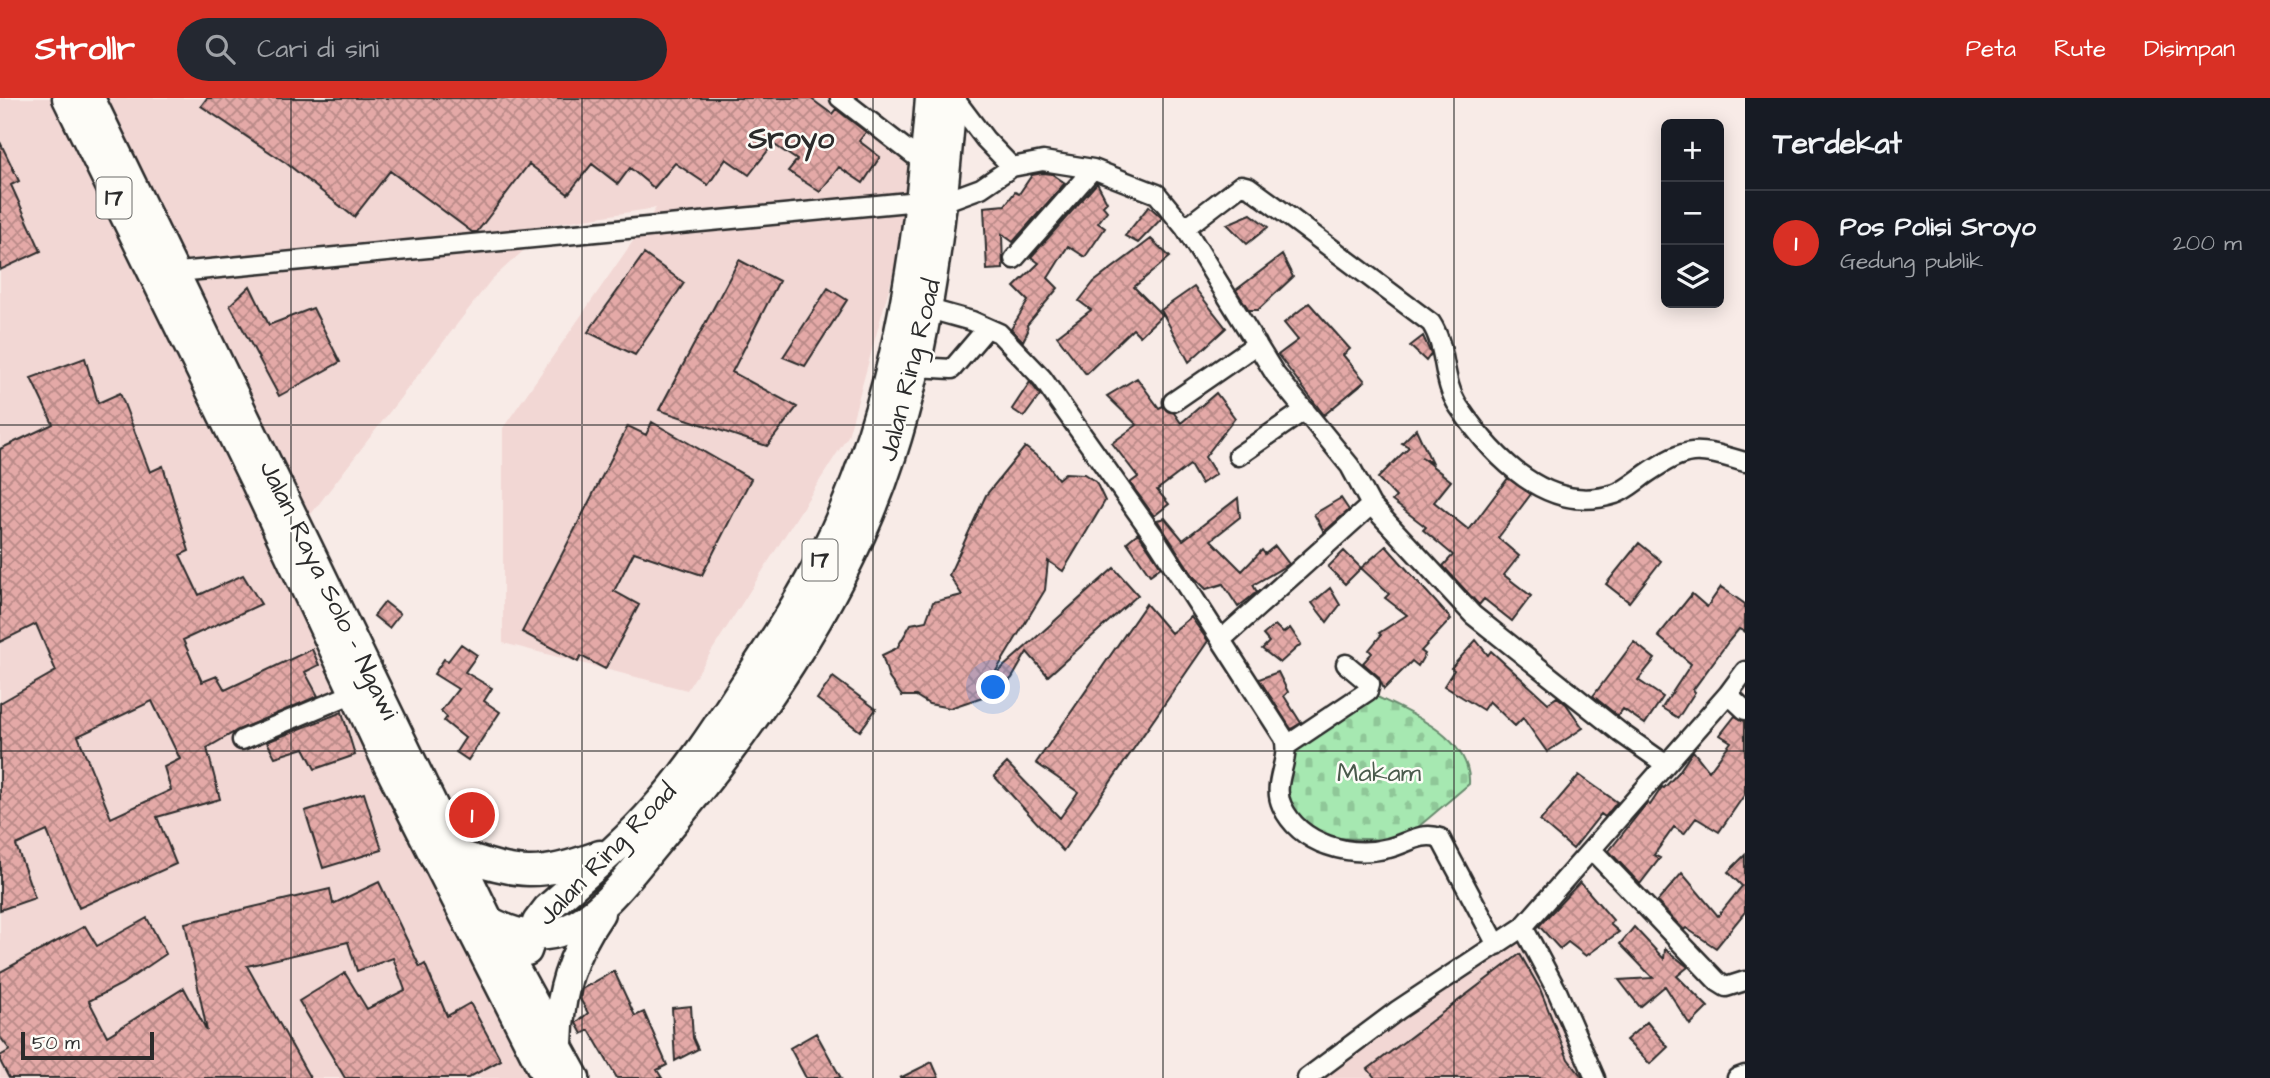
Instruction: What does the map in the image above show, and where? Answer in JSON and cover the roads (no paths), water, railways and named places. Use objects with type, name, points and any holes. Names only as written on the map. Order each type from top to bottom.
[{"type":"highway","name":"Jalan Raya Solo - Ngawi","points":[[67,98],[164,273],[489,921],[575,1078]]},
{"type":"highway","name":"Jalan Raya Solo - Ngawi","points":[[90,98],[164,273],[354,693],[547,1078]]},
{"type":"highway","name":"Jalan Ring Road","points":[[930,98],[924,163],[931,202],[929,309],[905,412],[854,552],[824,608],[781,676],[705,783],[618,887],[572,926],[552,934],[532,937],[537,922],[547,909],[654,810],[696,757],[777,636],[824,552],[854,486],[886,390],[906,295],[931,202],[953,98]]},
{"type":"highway","name":"17","points":[[457,853],[515,872],[541,872],[611,851]]},
{"type":"highway","name":"17","points":[[558,1046],[559,1007],[565,980],[591,926],[618,887]]},
{"type":"highway","points":[[458,905],[489,921],[532,937]]},
{"type":"highway","name":"17","points":[[514,1015],[519,978],[532,937]]},
{"type":"street","points":[[840,98],[924,163]]},
{"type":"street","points":[[953,98],[985,139],[1012,167]]},
{"type":"street","points":[[164,273],[931,202],[981,188],[1012,167],[1043,161],[1093,169],[1157,194],[1185,228],[1275,374],[1350,466],[1371,505],[1473,615],[1620,733],[1665,764]]},
{"type":"street","points":[[1014,259],[1093,169]]},
{"type":"street","points":[[1185,228],[1241,185],[1267,200],[1431,323],[1442,343],[1448,386],[1459,407],[1483,439],[1534,486],[1560,494],[1613,494],[1675,454],[1715,454],[1745,462]]},
{"type":"street","points":[[929,309],[999,333],[1042,378],[1222,639],[1286,746],[1278,796],[1282,808],[1291,819],[1314,838],[1336,849],[1372,852],[1423,836],[1440,838],[1497,945]]},
{"type":"street","points":[[916,366],[952,369],[987,328]]},
{"type":"street","points":[[1173,402],[1256,344]]},
{"type":"street","points":[[1238,456],[1306,410]]},
{"type":"street","points":[[1222,639],[1371,505]]},
{"type":"street","points":[[1286,746],[1368,691],[1368,681],[1346,664]]},
{"type":"street","points":[[1307,1078],[1398,1010],[1523,927],[1728,694],[1745,671]]},
{"type":"street","points":[[242,740],[354,693]]},
{"type":"street","points":[[1728,694],[1745,710]]},
{"type":"street","points":[[1592,850],[1718,982],[1726,987],[1745,981]]},
{"type":"street","points":[[1523,927],[1557,991],[1595,1078]]},
{"type":"street","points":[[1737,1078],[1745,1075]]},
{"type":"place","name":"Pos Polisi Sroyo","points":[[472,815]]},
{"type":"district","name":"Sroyo","points":[[791,139]]},
{"type":"park label","name":"Makam","points":[[1379,773]]}]
